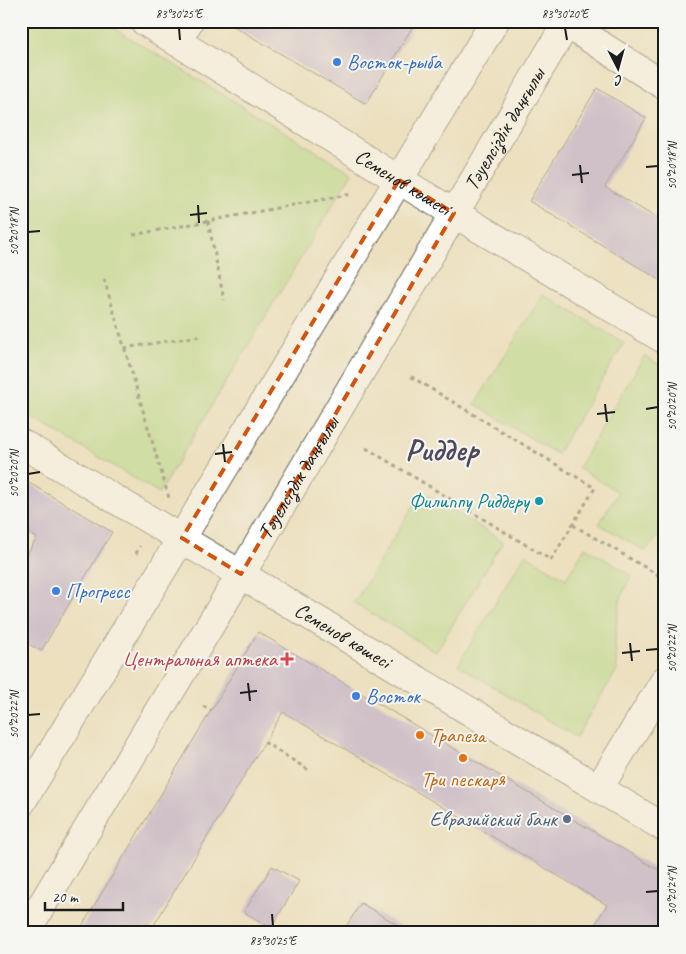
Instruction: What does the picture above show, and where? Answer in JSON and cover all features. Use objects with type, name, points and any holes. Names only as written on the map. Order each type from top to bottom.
[{"type":"street","name":"Семенов көшесі","points":[[144,21],[183,31],[399,180],[665,340]]},
{"type":"street","points":[[21,803],[495,21]]},
{"type":"street","points":[[567,23],[665,86]]},
{"type":"street","name":"Тәуелсіздік даңғылы","points":[[24,933],[241,574],[567,23]]},
{"type":"street","name":"Семенов көшесі","points":[[21,442],[665,828]]},
{"type":"street","points":[[599,788],[665,680]]},
{"type":"path","points":[[133,235],[352,194]]},
{"type":"path","points":[[208,221],[224,300]]},
{"type":"path","points":[[104,279],[169,498]]},
{"type":"path","points":[[124,348],[200,336]]},
{"type":"path","points":[[366,448],[551,560],[573,525],[595,488],[410,376]]},
{"type":"path","points":[[573,525],[665,579]]},
{"type":"path","points":[[203,706],[211,711]]},
{"type":"path","points":[[264,742],[310,771]]},
{"type":"highlighted area","points":[[399,180],[454,213],[241,574],[182,538]]},
{"type":"green space","points":[[21,21],[102,21],[352,173],[159,493],[21,411]]},
{"type":"green space","points":[[543,294],[624,343],[557,454],[475,404]]},
{"type":"green space","points":[[644,356],[665,368],[665,529],[645,551],[599,524],[618,492],[578,468]]},
{"type":"green space","points":[[422,492],[503,541],[436,652],[354,603]]},
{"type":"green space","points":[[585,547],[631,575],[621,598],[617,620],[615,642],[617,670],[576,737],[458,665],[525,554],[566,579]]},
{"type":"building","points":[[225,21],[416,21],[366,104]]},
{"type":"building","points":[[597,88],[646,118],[605,187],[665,223],[665,283],[529,201]]},
{"type":"building","points":[[21,478],[112,532],[41,651],[21,640],[21,564],[37,538],[21,529]]},
{"type":"building","points":[[258,632],[665,874],[665,933],[590,933],[607,905],[283,712],[149,933],[78,933]]},
{"type":"building","points":[[272,866],[299,881],[271,928],[244,912]]},
{"type":"building","points":[[361,903],[411,933],[342,933]]},
{"type":"place","name":"Восток-рыба","points":[[337,62]]},
{"type":"place","name":"Филиппу Риддеру","points":[[539,501]]},
{"type":"place","name":"Прогресс","points":[[56,591]]},
{"type":"place","name":"Центральная аптека","points":[[287,659]]},
{"type":"place","name":"Восток","points":[[356,696]]},
{"type":"place","name":"Трапеза","points":[[420,735]]},
{"type":"place","name":"Три пескаря","points":[[463,758]]},
{"type":"place","name":"Евразийский банк","points":[[567,819]]},
{"type":"district","name":"Риддер","points":[[442,449]]}]
